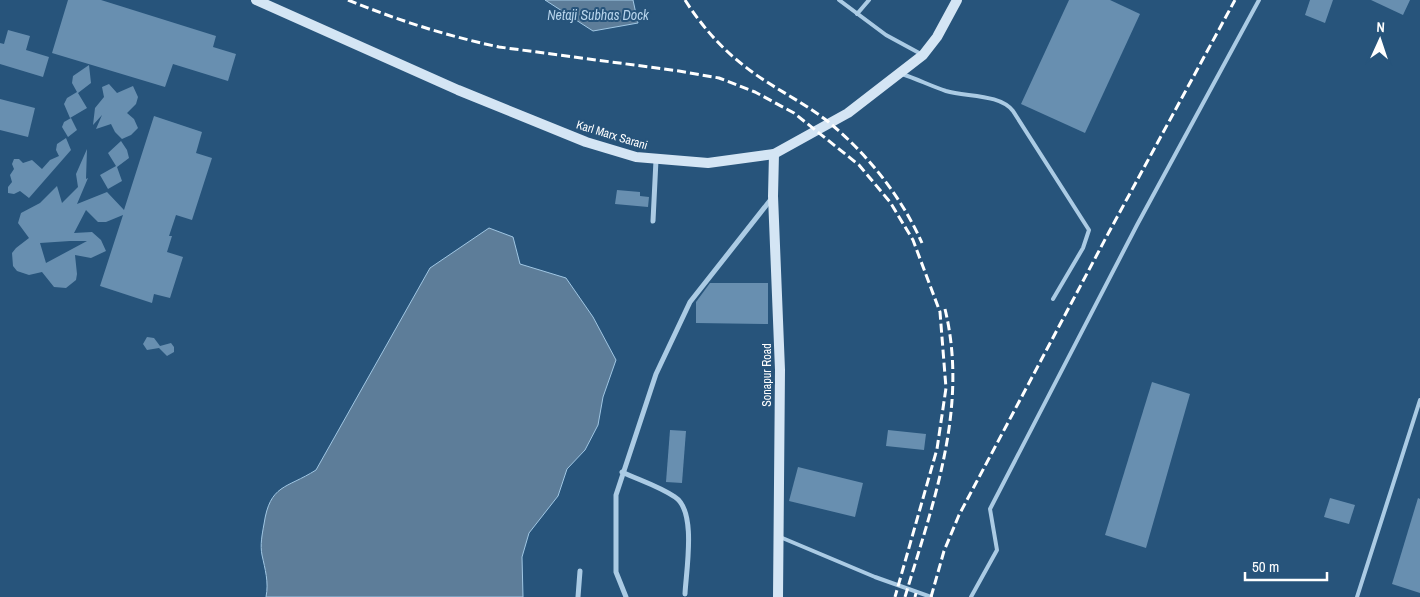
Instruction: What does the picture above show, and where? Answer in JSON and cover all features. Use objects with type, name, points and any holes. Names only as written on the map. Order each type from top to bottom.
[{"type":"main road","name":"Karl Marx Sarani","points":[[256,0],[458,90],[586,142],[636,157],[708,163],[774,154],[848,113],[923,55],[937,37],[957,0]]},
{"type":"main road","name":"Sonapur Road","points":[[774,154],[780,370],[778,597]]},
{"type":"street","points":[[653,221],[656,160]]},
{"type":"street","points":[[626,597],[616,572],[618,540],[615,504],[622,472],[656,374],[690,302],[774,196]]},
{"type":"street","points":[[622,472],[676,497],[682,504],[686,512],[688,526],[685,594]]},
{"type":"street","points":[[578,597],[580,571]]},
{"type":"lane","points":[[839,0],[886,36],[923,55]]},
{"type":"lane","points":[[858,14],[869,0]]},
{"type":"lane","points":[[971,597],[997,550],[990,509],[1137,225],[1259,0]]},
{"type":"lane","points":[[900,73],[947,91],[1008,104],[1014,111],[1089,230],[1083,248],[1053,299]]},
{"type":"lane","points":[[1357,597],[1420,400]]},
{"type":"lane","points":[[780,537],[868,574],[931,597]]},
{"type":"water","name":"Netaji Subhas Dock","points":[[545,0],[633,0],[638,23],[593,31]]},
{"type":"water","points":[[489,228],[513,237],[520,264],[566,278],[593,317],[616,360],[603,397],[598,425],[585,450],[567,469],[558,496],[529,533],[522,557],[523,597],[266,597],[267,581],[261,544],[270,501],[281,489],[316,470],[430,268]]},
{"type":"building","points":[[68,0],[101,0],[216,36],[213,47],[236,54],[228,81],[173,64],[165,87],[52,53]]},
{"type":"building","points":[[1069,0],[1110,0],[1140,14],[1085,133],[1021,104]]},
{"type":"building","points":[[1310,0],[1333,0],[1325,23],[1305,15]]},
{"type":"building","points":[[1371,0],[1410,0],[1403,15]]},
{"type":"building","points":[[8,30],[30,36],[26,50],[49,57],[43,77],[0,64],[0,43],[4,44]]},
{"type":"building","points":[[89,65],[91,83],[78,93],[87,108],[70,118],[64,104],[67,98],[77,92],[72,83],[73,76]]},
{"type":"building","points":[[109,84],[117,93],[133,86],[138,97],[136,104],[127,113],[134,119],[138,128],[131,135],[122,139],[115,132],[111,124],[96,129],[102,115],[93,125],[95,108],[104,97],[102,87]]},
{"type":"building","points":[[0,99],[35,108],[28,137],[0,130]]},
{"type":"building","points":[[154,116],[202,132],[196,153],[212,158],[192,220],[176,215],[169,236],[172,236],[167,252],[183,257],[170,298],[154,294],[152,303],[100,286],[123,215],[106,222],[98,222],[86,210],[74,233],[92,232],[101,240],[106,251],[91,258],[75,255],[76,280],[66,288],[54,287],[42,272],[29,275],[17,271],[13,266],[12,253],[29,238],[18,223],[21,213],[40,203],[57,186],[62,203],[78,187],[76,174],[87,149],[86,179],[88,178],[77,204],[107,192],[124,210]],"holes":[[[70,241],[87,241],[46,263],[40,243]]]},
{"type":"building","points":[[71,118],[77,130],[68,137],[62,127],[64,122]]},
{"type":"building","points":[[66,138],[71,150],[29,198],[20,191],[14,194],[8,193],[8,187],[12,182],[10,175],[14,169],[12,164],[14,159],[19,159],[23,163],[32,160],[42,169],[50,160],[59,156],[56,150],[57,144]]},
{"type":"building","points":[[121,141],[127,150],[129,158],[117,167],[122,181],[108,189],[100,175],[116,166],[108,153]]},
{"type":"building","points":[[617,190],[640,192],[640,196],[649,197],[648,207],[615,204]]},
{"type":"building","points":[[710,283],[768,283],[768,324],[696,323],[696,302]]},
{"type":"building","points":[[147,337],[154,338],[160,346],[171,343],[174,347],[174,352],[167,356],[159,348],[147,350],[143,344]]},
{"type":"building","points":[[1152,382],[1190,394],[1146,548],[1105,535]]},
{"type":"building","points":[[670,430],[686,431],[682,483],[666,482]]},
{"type":"building","points":[[888,430],[926,434],[924,450],[886,446]]},
{"type":"building","points":[[798,467],[863,483],[855,517],[789,501]]},
{"type":"building","points":[[1330,498],[1355,505],[1349,524],[1324,517]]},
{"type":"building","points":[[1418,498],[1420,499],[1420,593],[1392,584]]},
{"type":"railway","points":[[348,0],[422,27],[499,47],[719,78],[755,92],[794,113],[859,165],[890,202],[913,240],[940,312],[946,388],[937,449],[895,597]]},
{"type":"railway","points":[[685,0],[711,35],[726,51],[763,80],[826,120],[869,161],[882,176],[904,209],[922,243]]},
{"type":"railway","points":[[931,597],[944,551],[959,515],[1235,0]]},
{"type":"railway","points":[[905,597],[936,491],[950,419],[953,383],[951,346],[945,309]]},
{"type":"railway","points":[[915,597],[916,593]]}]
